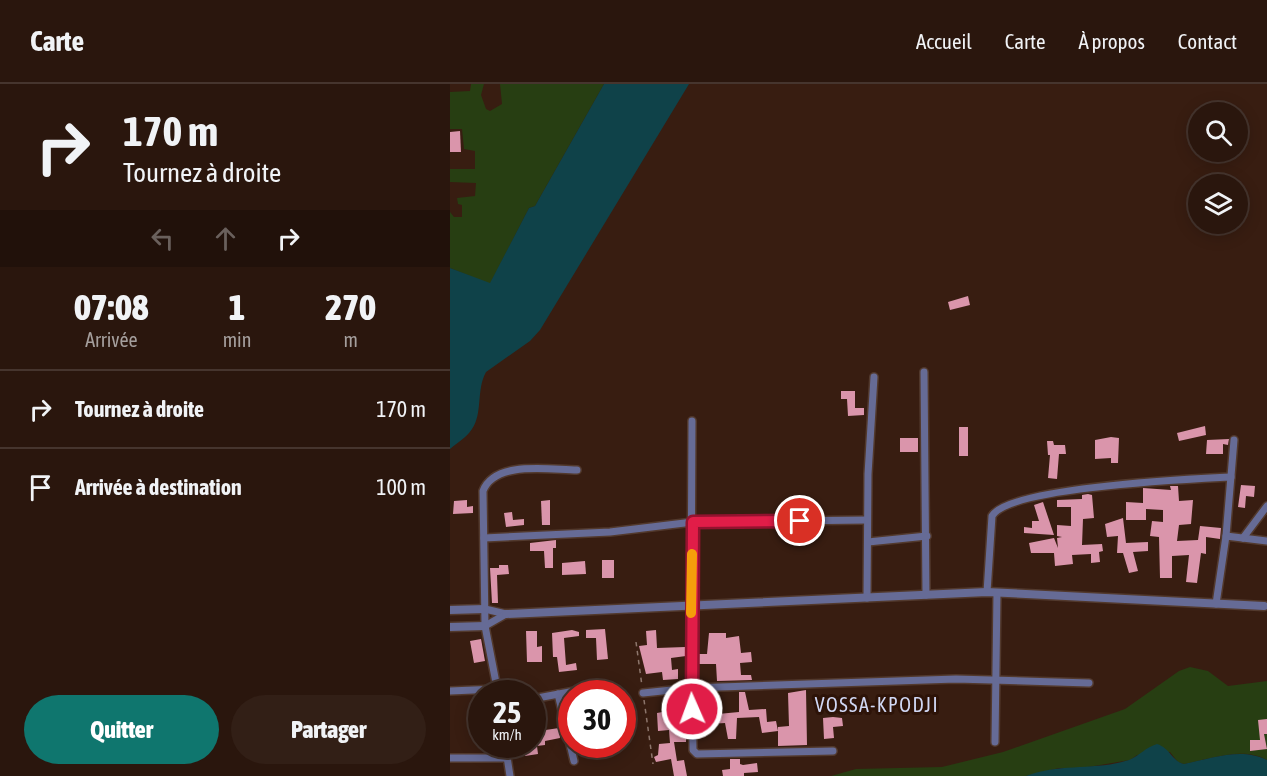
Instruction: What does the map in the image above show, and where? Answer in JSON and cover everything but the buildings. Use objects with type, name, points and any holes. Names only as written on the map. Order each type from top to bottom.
[{"type":"street","points":[[924,372],[926,595]]},
{"type":"street","points":[[867,598],[867,520],[874,376]]},
{"type":"street","points":[[692,421],[693,522],[690,606],[694,753],[833,751]]},
{"type":"street","points":[[1216,604],[1226,536],[1234,440]]},
{"type":"street","points":[[495,680],[485,626],[483,491],[490,478],[514,471],[577,470]]},
{"type":"street","points":[[995,742],[992,516],[998,508],[1092,488],[1231,477]]},
{"type":"street","points":[[1243,538],[1267,506]]},
{"type":"street","points":[[484,538],[610,532],[693,522],[867,520]]},
{"type":"street","points":[[868,542],[927,536]]},
{"type":"street","points":[[1226,536],[1267,540]]},
{"type":"street","points":[[450,610],[485,609],[506,615],[992,592],[1266,605]]},
{"type":"street","points":[[450,627],[485,626],[506,615]]},
{"type":"street","points":[[643,693],[691,688],[995,680],[1089,683]]},
{"type":"street","points":[[450,691],[468,691]]},
{"type":"street","points":[[546,696],[558,694]]},
{"type":"street","points":[[450,758],[468,758]]},
{"type":"street","points":[[507,758],[510,776]]},
{"type":"path","points":[[636,642],[653,764]]},
{"type":"green space","points":[[471,84],[484,84],[481,95],[486,109],[490,111],[502,104],[500,84],[604,84],[535,206],[529,208],[490,284],[450,268],[450,212],[454,217],[462,217],[462,205],[458,204],[457,198],[475,196],[476,183],[450,182],[450,169],[475,169],[475,151],[464,149],[462,129],[450,129],[450,92],[470,91]]},
{"type":"green space","points":[[1190,667],[1208,671],[1228,686],[1267,681],[1267,760],[1248,754],[1237,754],[1184,764],[1178,762],[1170,752],[1137,755],[1130,760],[1082,768],[1059,768],[1026,776],[831,776],[856,769],[942,767],[1003,752],[1125,709],[1179,671]]},
{"type":"water","points":[[604,84],[689,84],[540,330],[530,341],[486,372],[481,386],[475,423],[467,435],[450,449],[450,268],[490,283],[529,208],[535,206]]},
{"type":"water","points":[[1157,744],[1184,764],[1227,755],[1257,756],[1267,760],[1267,776],[1026,776],[1051,770],[1129,760]]},
{"type":"slow traffic","points":[[691,613],[692,554]]},
{"type":"district","name":"VOSSA-KPODJI","points":[[877,704]]},
{"type":"route","points":[[692,709],[690,606],[693,522],[800,521]]}]
